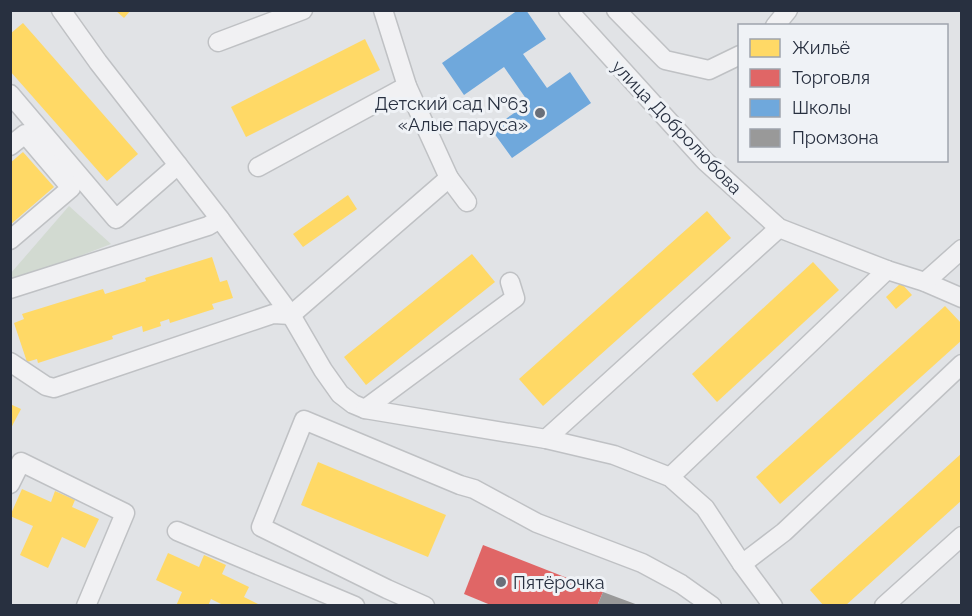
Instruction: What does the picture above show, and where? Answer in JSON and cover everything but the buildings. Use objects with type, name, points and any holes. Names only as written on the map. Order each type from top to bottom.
[{"type":"street","points":[[61,10],[98,63],[220,219],[291,315],[340,394],[353,404],[365,409],[546,439],[614,455],[670,477],[705,508],[742,564],[774,606]]},
{"type":"street","points":[[218,42],[303,10]]},
{"type":"street","points":[[383,10],[407,86],[449,178],[468,202]]},
{"type":"street","name":"улица Добролюбова","points":[[568,10],[705,161],[779,228],[962,298]]},
{"type":"street","points":[[616,10],[665,60],[708,70],[738,57]]},
{"type":"street","points":[[776,24],[788,10]]},
{"type":"street","points":[[258,167],[407,86]]},
{"type":"street","points":[[10,94],[116,219],[178,165]]},
{"type":"street","points":[[10,146],[25,134],[71,188],[10,240]]},
{"type":"street","points":[[10,362],[46,386],[54,388],[273,314],[291,315],[449,178]]},
{"type":"street","points":[[10,289],[208,226],[220,219]]},
{"type":"street","points":[[546,439],[779,228]]},
{"type":"street","points":[[925,282],[962,249]]},
{"type":"street","points":[[670,477],[887,270]]},
{"type":"street","points":[[365,409],[515,298],[510,282]]},
{"type":"street","points":[[742,564],[784,532],[962,364]]},
{"type":"street","points":[[425,606],[384,597],[261,526],[304,420],[474,489],[537,523],[642,563],[681,584],[712,606]]},
{"type":"street","points":[[10,484],[21,462],[125,513],[86,606]]},
{"type":"street","points":[[177,531],[355,606]]},
{"type":"street","points":[[884,606],[962,536]]},
{"type":"shaded area","points":[[69,206],[111,244],[12,282],[11,273]]},
{"type":"place","name":"Детский сад №63 «Алые паруса»","points":[[540,113]]},
{"type":"place","name":"Пятёрочка","points":[[501,582]]}]
